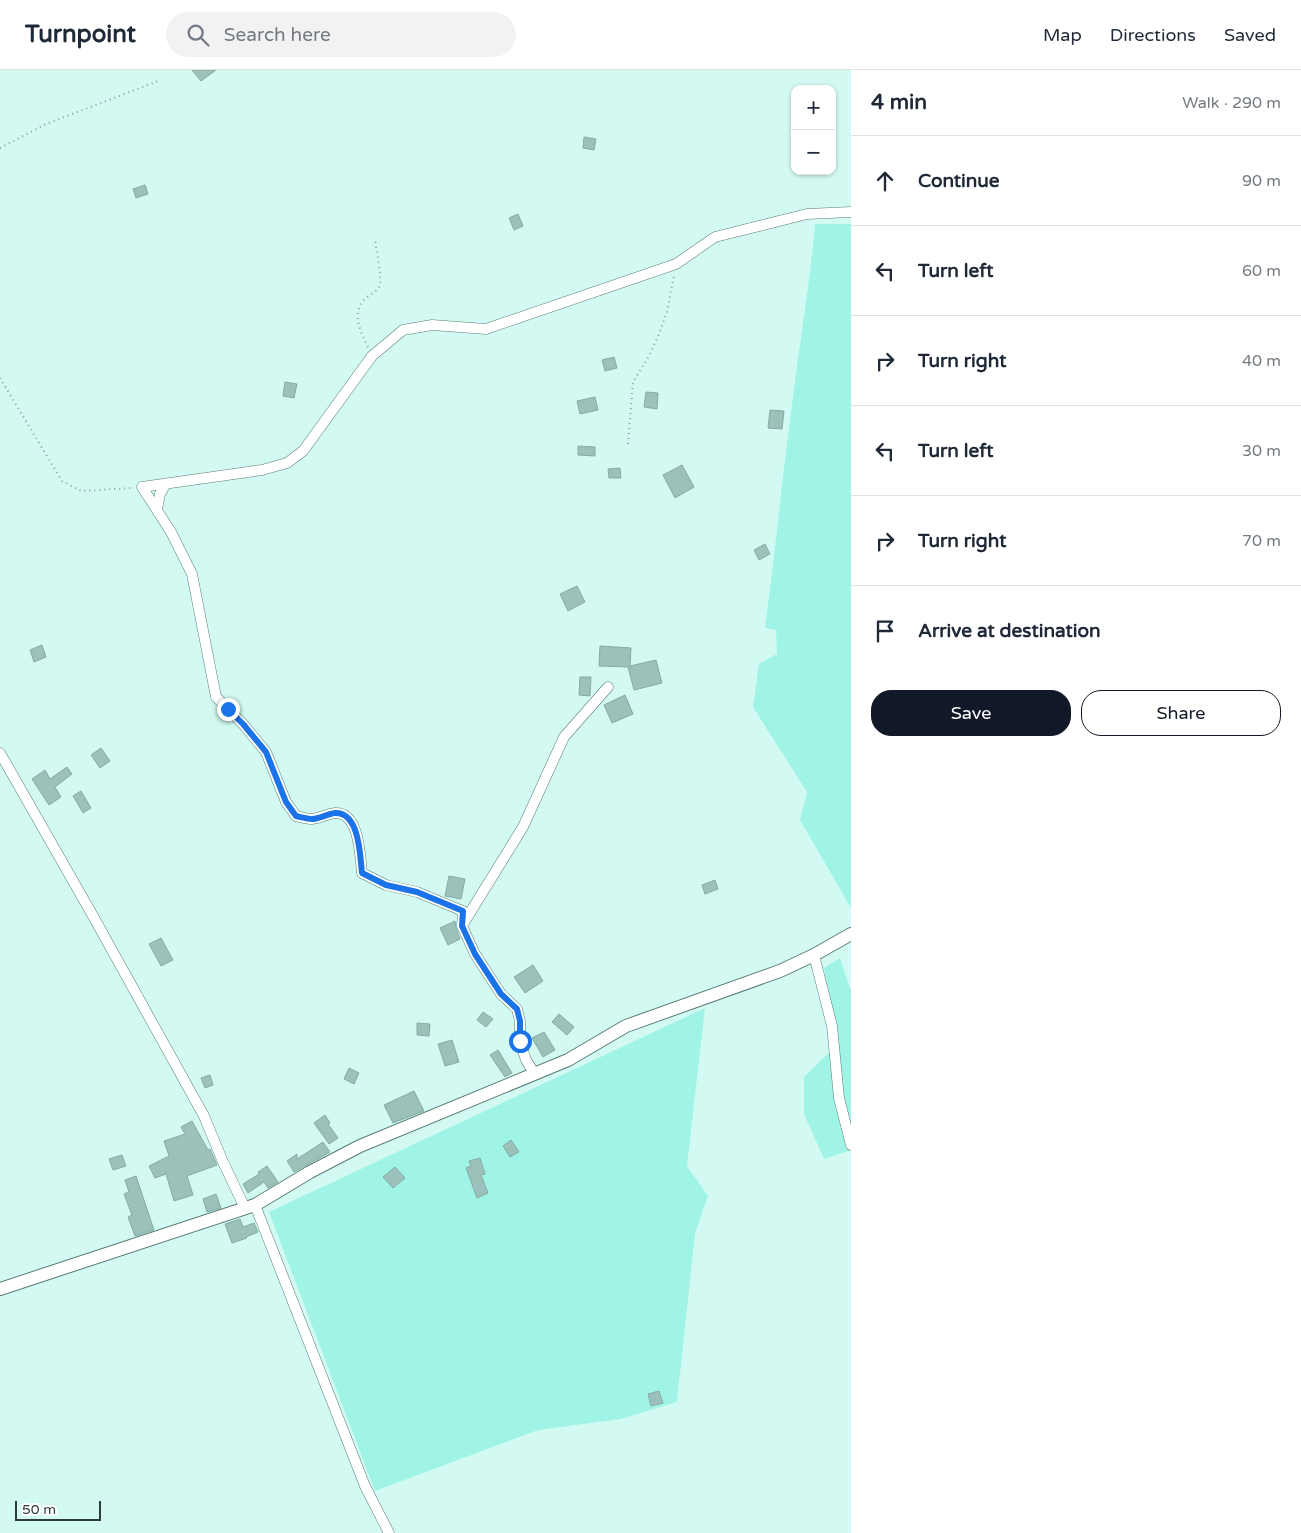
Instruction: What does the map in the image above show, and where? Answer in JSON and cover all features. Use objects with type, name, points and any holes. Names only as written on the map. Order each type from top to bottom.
[{"type":"street","points":[[534,1073],[526,1060],[520,1041],[520,1021],[517,1009],[501,994],[487,973],[462,926],[463,911],[417,892],[386,885],[362,873],[358,835],[346,816],[337,813],[312,819],[296,816],[286,802],[266,752],[243,724],[216,697],[192,574],[171,532],[142,487],[262,470],[287,463],[303,451],[372,356],[403,330],[432,325],[486,330],[676,264],[715,237],[807,214],[851,212]]},
{"type":"street","points":[[157,509],[160,494],[165,485]]},
{"type":"street","points":[[462,926],[522,827],[564,737],[608,687]]},
{"type":"street","points":[[0,754],[204,1116],[223,1162],[250,1207],[365,1486],[388,1533]]},
{"type":"street","points":[[0,1289],[250,1207],[310,1172],[360,1146],[568,1060],[626,1026],[780,971],[814,955],[851,934]]},
{"type":"street","points":[[814,955],[832,1026],[839,1098],[851,1145]]},
{"type":"path","points":[[0,148],[46,124],[161,80]]},
{"type":"path","points":[[372,356],[357,323],[357,315],[364,300],[379,288],[380,281],[375,240]]},
{"type":"path","points":[[628,444],[633,382],[649,356],[659,334],[666,312],[676,264]]},
{"type":"path","points":[[0,378],[62,481],[80,491],[142,487]]},
{"type":"green space","points":[[815,224],[851,224],[851,908],[800,820],[807,792],[753,707],[759,664],[777,654],[776,630],[765,628]]},
{"type":"green space","points":[[840,958],[851,989],[851,1150],[824,1159],[804,1114],[804,1077],[839,1043],[824,968]]},
{"type":"green space","points":[[705,1008],[687,1166],[708,1196],[695,1233],[677,1402],[621,1419],[538,1430],[375,1491],[269,1212]]},
{"type":"building","points":[[192,70],[216,70],[201,81]]},
{"type":"building","points":[[584,137],[596,139],[594,150],[583,148]]},
{"type":"building","points":[[145,185],[148,194],[136,198],[133,189]]},
{"type":"building","points":[[518,214],[523,226],[514,230],[509,218]]},
{"type":"building","points":[[614,357],[617,368],[605,371],[602,360]]},
{"type":"building","points":[[285,382],[297,384],[294,398],[283,396]]},
{"type":"building","points":[[646,392],[658,393],[657,409],[644,407]]},
{"type":"building","points":[[595,397],[598,410],[580,414],[577,401]]},
{"type":"building","points":[[770,410],[784,411],[782,429],[768,428]]},
{"type":"building","points":[[578,446],[595,447],[595,456],[578,455]]},
{"type":"building","points":[[682,465],[694,487],[675,498],[663,475]]},
{"type":"building","points":[[620,468],[621,478],[609,478],[608,469]]},
{"type":"building","points":[[765,544],[770,554],[759,560],[754,550]]},
{"type":"building","points":[[577,586],[585,602],[568,611],[560,594]]},
{"type":"building","points":[[42,645],[46,657],[34,662],[30,650]]},
{"type":"building","points":[[600,646],[631,648],[630,666],[656,660],[662,683],[634,690],[628,667],[599,666]]},
{"type":"building","points":[[580,677],[591,677],[590,696],[579,695]]},
{"type":"building","points":[[625,695],[633,714],[612,723],[604,705]]},
{"type":"building","points":[[101,748],[110,761],[100,768],[91,755]]},
{"type":"building","points":[[67,767],[72,774],[55,787],[61,797],[49,805],[32,779],[45,770],[50,779]]},
{"type":"building","points":[[81,791],[91,808],[83,813],[73,796]]},
{"type":"building","points":[[449,876],[465,879],[461,899],[445,896]]},
{"type":"building","points":[[715,880],[718,889],[705,894],[702,885]]},
{"type":"building","points":[[455,921],[460,939],[448,945],[440,928]]},
{"type":"building","points":[[161,938],[173,960],[161,966],[149,944]]},
{"type":"building","points":[[533,965],[543,981],[525,993],[514,977]]},
{"type":"building","points":[[483,1012],[493,1019],[486,1027],[477,1020]]},
{"type":"building","points":[[559,1014],[574,1027],[567,1035],[552,1022]]},
{"type":"building","points":[[417,1023],[430,1024],[429,1036],[417,1035]]},
{"type":"building","points":[[544,1032],[555,1050],[543,1057],[532,1038]]},
{"type":"building","points":[[452,1040],[459,1062],[445,1066],[438,1044]]},
{"type":"building","points":[[498,1050],[512,1073],[505,1077],[490,1055]]},
{"type":"building","points":[[349,1068],[359,1073],[354,1084],[344,1079]]},
{"type":"building","points":[[210,1075],[213,1085],[205,1088],[201,1078]]},
{"type":"building","points":[[414,1091],[424,1111],[393,1123],[384,1105]]},
{"type":"building","points":[[325,1115],[330,1123],[328,1124],[338,1138],[329,1144],[314,1123]]},
{"type":"building","points":[[192,1121],[208,1150],[210,1149],[217,1165],[187,1176],[193,1195],[174,1201],[166,1174],[155,1178],[149,1166],[169,1156],[164,1141],[185,1134],[181,1127]]},
{"type":"building","points":[[511,1140],[519,1152],[510,1157],[503,1146]]},
{"type":"building","points":[[323,1142],[330,1152],[294,1172],[287,1161],[297,1154],[297,1159]]},
{"type":"building","points":[[122,1155],[126,1166],[113,1170],[109,1159]]},
{"type":"building","points":[[480,1158],[485,1174],[481,1175],[488,1193],[477,1198],[466,1168],[471,1166],[469,1161]]},
{"type":"building","points":[[267,1166],[278,1182],[268,1188],[264,1182],[248,1193],[243,1184],[259,1174],[258,1172]]},
{"type":"building","points":[[395,1167],[405,1178],[393,1188],[383,1177]]},
{"type":"building","points":[[136,1176],[154,1230],[135,1236],[128,1217],[132,1215],[124,1194],[129,1192],[125,1180]]},
{"type":"building","points":[[216,1194],[221,1208],[207,1212],[203,1199]]},
{"type":"building","points":[[240,1219],[243,1227],[254,1223],[258,1232],[232,1243],[225,1224]]},
{"type":"building","points":[[659,1391],[663,1403],[651,1406],[648,1394]]},
{"type":"route","points":[[228,709],[266,752],[286,802],[296,816],[312,819],[337,813],[346,816],[358,835],[362,873],[375,881],[417,892],[463,911],[462,926],[475,954],[501,994],[517,1009],[520,1021],[520,1041]]}]
